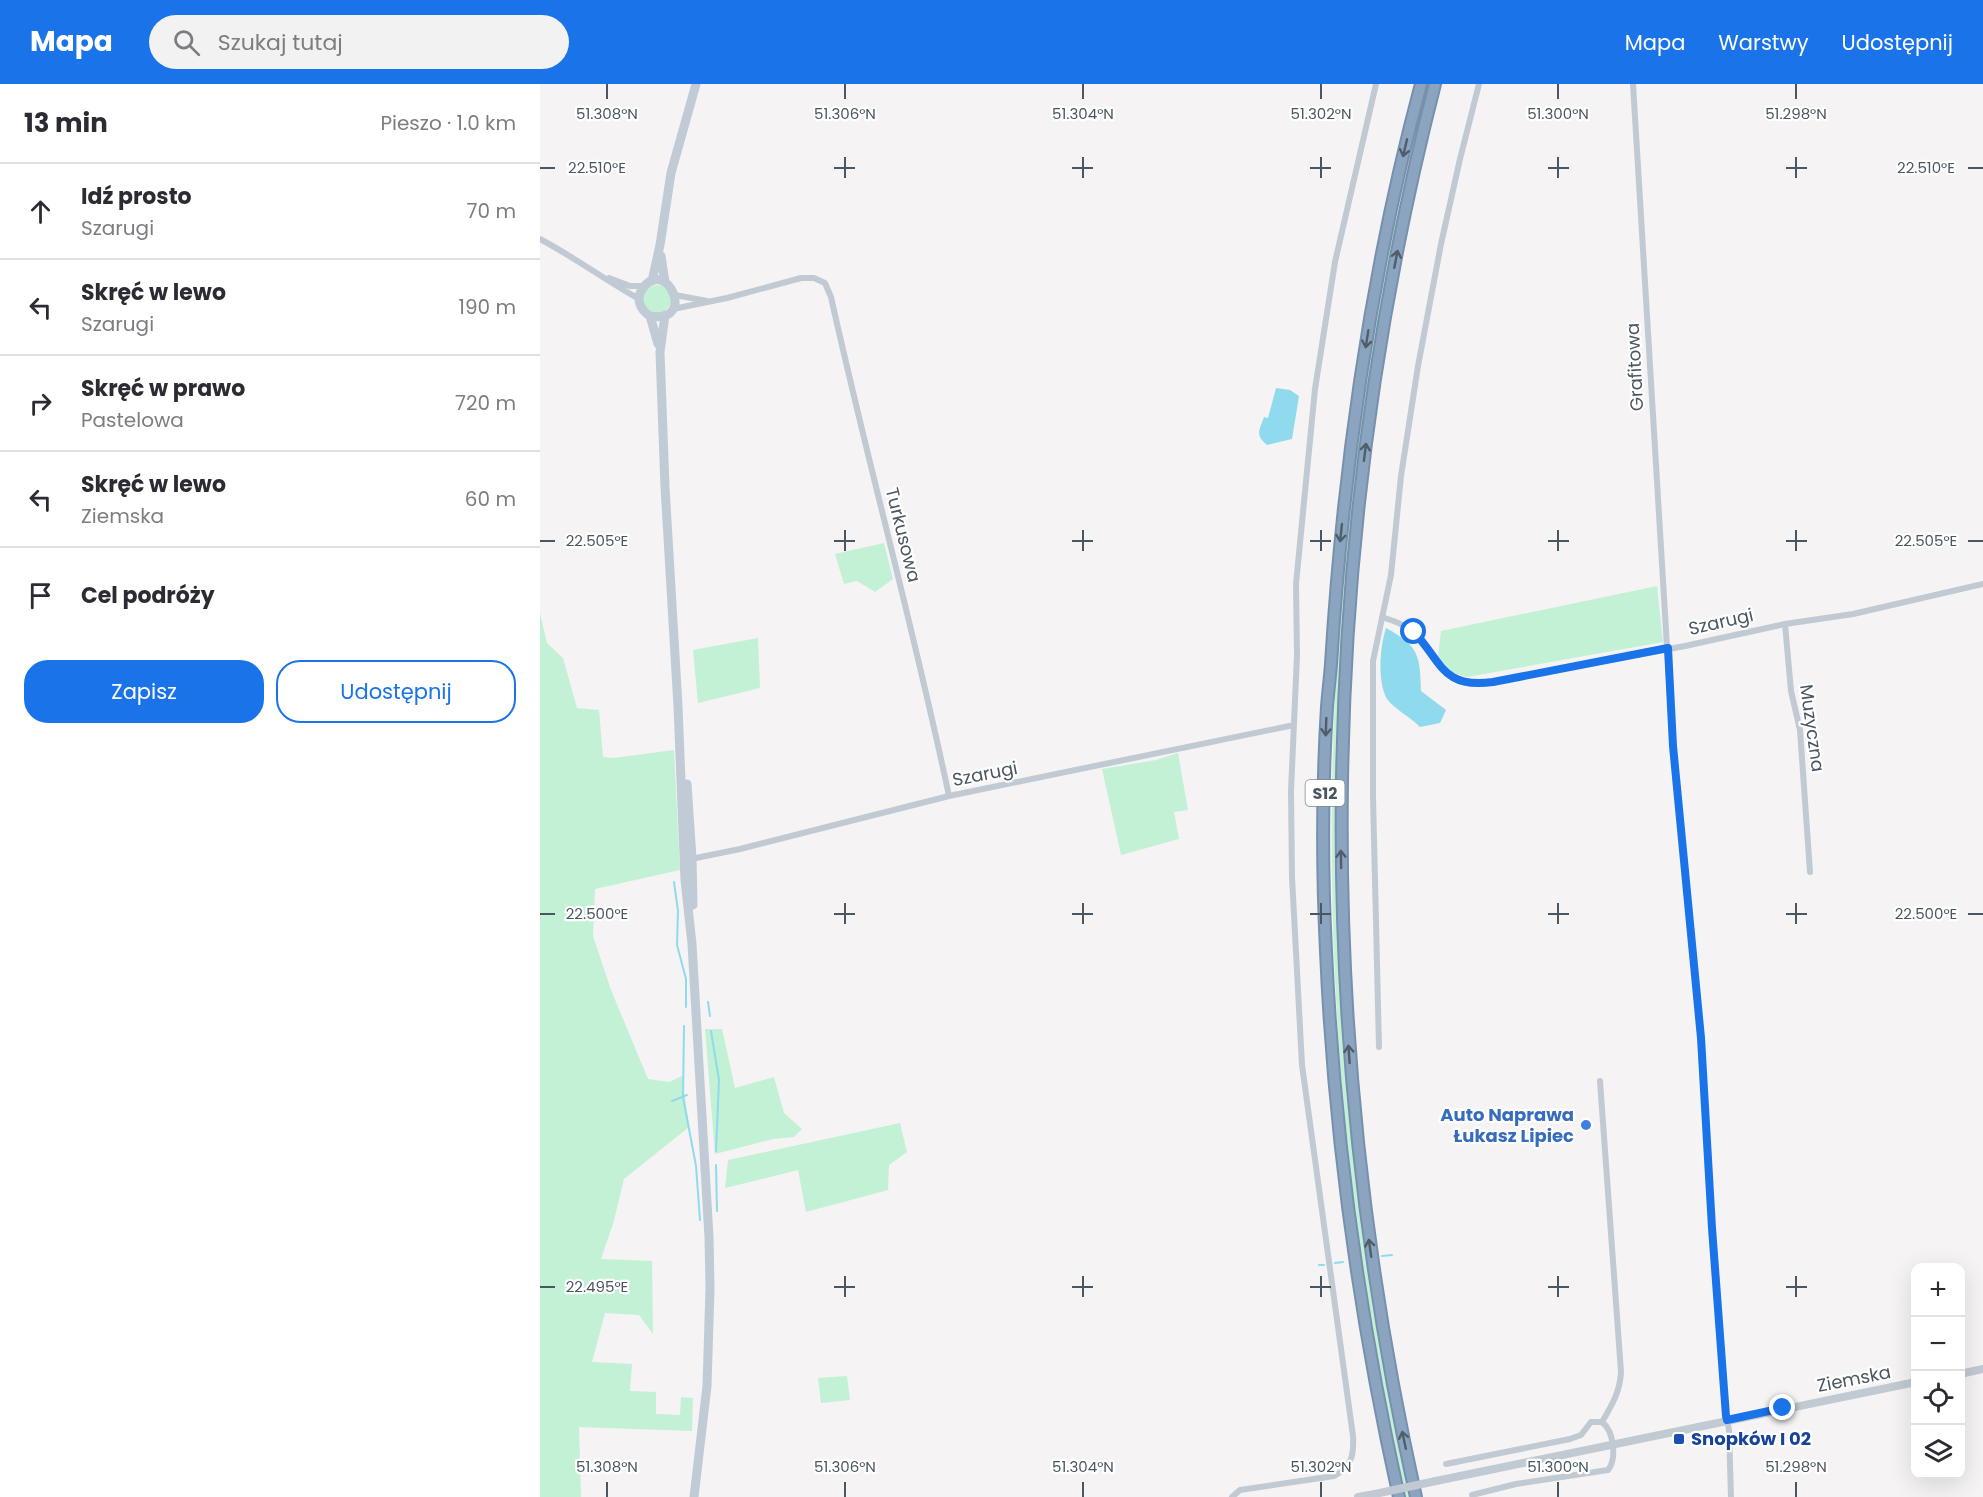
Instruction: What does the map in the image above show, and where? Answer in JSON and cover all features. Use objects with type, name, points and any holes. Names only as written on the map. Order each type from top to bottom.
[{"type":"highway","name":"S12","points":[[1399,1497],[1359,1285],[1341,1144],[1328,993],[1324,822],[1327,705],[1340,546],[1351,450],[1374,294],[1396,187],[1421,84]]},
{"type":"highway","name":"S12","points":[[1416,1497],[1385,1342],[1358,1152],[1344,965],[1341,801],[1343,705],[1350,594],[1365,450],[1394,269],[1412,179],[1435,84]]},
{"type":"main road","points":[[669,312],[658,317],[651,316],[642,309],[639,299],[648,284],[660,245],[671,173],[687,107],[696,84]]},
{"type":"main road","points":[[660,245],[665,282],[675,295],[660,352]]},
{"type":"main road","points":[[648,284],[665,282]]},
{"type":"main road","points":[[651,316],[660,352],[668,548],[688,859],[710,1288],[707,1386],[694,1497]]},
{"type":"street","points":[[1232,1497],[1240,1490],[1334,1476],[1346,1468],[1354,1455],[1302,1065],[1290,836],[1297,655],[1296,584],[1315,389],[1335,262],[1376,84]]},
{"type":"street","points":[[1379,1047],[1373,661],[1391,575],[1401,477],[1418,366],[1443,234],[1479,84]]},
{"type":"street","name":"Grafitowa","points":[[1633,84],[1673,746],[1701,1038],[1711,1218],[1730,1453],[1731,1497]]},
{"type":"street","points":[[540,239],[639,299]]},
{"type":"street","points":[[597,273],[630,286],[648,284]]},
{"type":"street","name":"Turkusowa","points":[[710,302],[801,278],[814,278],[825,283],[831,297],[949,796]]},
{"type":"street","points":[[675,295],[710,302]]},
{"type":"street","points":[[669,312],[710,302]]},
{"type":"street","name":"Szarugi","points":[[1382,617],[1414,632],[1449,676],[1470,683],[1493,682],[1785,624],[1853,614],[1983,584]]},
{"type":"street","name":"Muzyczna","points":[[1785,624],[1791,691],[1800,730],[1810,872]]},
{"type":"street","name":"Szarugi","points":[[688,859],[740,849],[949,796],[1294,725]]},
{"type":"street","points":[[1600,1081],[1621,1372],[1616,1399],[1602,1422]]},
{"type":"street","points":[[1965,1373],[1983,1369]]},
{"type":"street","name":"Ziemska","points":[[1358,1497],[1911,1383]]},
{"type":"street","points":[[1446,1464],[1570,1439],[1581,1435],[1591,1422],[1602,1422]]},
{"type":"street","points":[[1472,1495],[1516,1484],[1608,1470],[1612,1465],[1611,1444],[1609,1431],[1602,1422]]},
{"type":"green space","points":[[1394,218],[1399,219],[1368,401],[1346,584],[1339,709],[1338,874],[1346,1053],[1354,1143],[1378,1321],[1412,1497],[1406,1497],[1391,1426],[1354,1210],[1340,1065],[1332,881],[1335,691],[1341,596],[1362,407]]},
{"type":"green space","points":[[657,285],[667,289],[671,299],[667,309],[657,313],[647,309],[643,299],[647,289]]},
{"type":"green space","points":[[884,543],[893,579],[875,592],[857,581],[844,584],[835,554]]},
{"type":"green space","points":[[1657,586],[1663,642],[1467,677],[1452,672],[1438,657],[1441,631]]},
{"type":"green space","points":[[540,613],[547,643],[563,658],[577,708],[599,710],[603,757],[614,758],[674,750],[680,870],[595,889],[593,936],[611,990],[648,1079],[669,1082],[682,1076],[689,1127],[624,1179],[613,1224],[601,1259],[652,1261],[653,1334],[639,1315],[605,1313],[592,1362],[632,1364],[630,1391],[656,1392],[656,1414],[680,1415],[681,1397],[693,1398],[692,1431],[579,1427],[581,1497],[540,1497]]},
{"type":"green space","points":[[758,638],[760,688],[698,703],[693,650]]},
{"type":"green space","points":[[1178,753],[1188,810],[1174,812],[1179,839],[1121,855],[1102,769],[1156,760]]},
{"type":"green space","points":[[705,1029],[722,1029],[735,1088],[774,1077],[784,1113],[802,1129],[794,1137],[773,1139],[715,1154]]},
{"type":"green space","points":[[900,1123],[907,1152],[889,1165],[888,1190],[806,1212],[798,1170],[725,1188],[728,1160]]},
{"type":"green space","points":[[847,1376],[850,1400],[821,1403],[818,1378]]},
{"type":"water","points":[[1276,388],[1290,390],[1299,396],[1292,439],[1267,445],[1259,435],[1264,417],[1268,418]]},
{"type":"water","points":[[1386,628],[1405,640],[1416,653],[1420,668],[1421,691],[1446,710],[1440,723],[1420,727],[1387,699],[1380,664]]},
{"type":"waterway","points":[[674,882],[678,911],[677,945],[686,979],[686,1007]]},
{"type":"waterway","points":[[708,1002],[710,1016]]},
{"type":"waterway","points":[[684,1026],[683,1097],[696,1166],[700,1220]]},
{"type":"waterway","points":[[711,1031],[719,1080],[716,1151]]},
{"type":"waterway","points":[[672,1101],[687,1095]]},
{"type":"waterway","points":[[716,1165],[717,1211]]},
{"type":"waterway","points":[[1382,1256],[1392,1255]]},
{"type":"waterway","points":[[1335,1263],[1343,1262]]},
{"type":"waterway","points":[[1319,1265],[1324,1265]]},
{"type":"place","name":"Auto Naprawa Łukasz Lipiec","points":[[1586,1125]]},
{"type":"place","name":"Snopków I 02","points":[[1679,1439]]},
{"type":"route","points":[[1414,632],[1449,676],[1461,681],[1480,684],[1668,648],[1673,746],[1701,1038],[1726,1416],[1727,1420],[1783,1408]]}]
